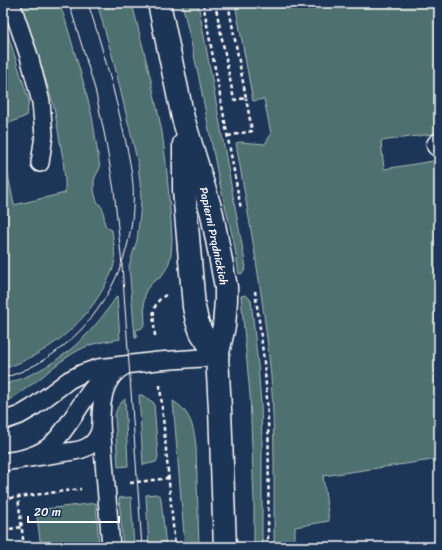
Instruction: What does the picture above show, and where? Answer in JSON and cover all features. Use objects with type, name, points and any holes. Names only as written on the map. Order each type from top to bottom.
[{"type":"street","name":"Papierni Prądnickich","points":[[159,3],[183,118],[212,214],[226,287],[224,326],[217,356],[225,547]]},
{"type":"street","name":"Papierni Prądnickich","points":[[183,118],[184,190],[194,307],[201,332],[217,356]]},
{"type":"lane","points":[[11,3],[30,56],[41,102],[44,135],[40,163]]},
{"type":"lane","points":[[3,421],[20,415],[76,376],[94,369],[217,356]]},
{"type":"lane","points":[[110,547],[102,424],[102,400],[112,376],[125,365]]},
{"type":"lane","points":[[10,460],[34,455],[43,451],[52,444],[61,434],[95,384],[109,372],[125,365]]},
{"type":"lane","points":[[10,460],[74,452],[84,449],[92,444],[97,438],[102,424]]},
{"type":"path","points":[[216,3],[234,100],[246,98]]},
{"type":"path","points":[[228,3],[252,131],[228,136]]},
{"type":"path","points":[[155,333],[154,309],[160,299],[170,293]]},
{"type":"path","points":[[161,391],[175,547]]},
{"type":"path","points":[[3,499],[169,478]]},
{"type":"path","points":[[18,497],[24,547]]},
{"type":"path","points":[[3,530],[22,527]]},
{"type":"green space","points":[[20,3],[59,3],[65,19],[92,116],[100,168],[95,177],[94,189],[97,201],[103,209],[105,225],[112,230],[115,260],[110,276],[103,289],[84,316],[73,328],[47,348],[3,369],[3,150],[14,205],[65,193],[63,159],[54,107]]},
{"type":"green space","points":[[97,3],[132,3],[151,80],[162,132],[166,163],[171,221],[171,255],[168,266],[161,277],[153,282],[146,290],[144,301],[145,323],[142,328],[136,330],[137,338],[135,338],[129,266],[137,240],[140,214],[141,199],[138,164],[113,59]]},
{"type":"green space","points":[[182,3],[198,3],[246,267],[243,273],[239,274],[234,243],[218,176],[198,73]]},
{"type":"green space","points":[[235,3],[439,3],[439,133],[381,141],[384,169],[439,160],[439,459],[323,476],[329,521],[295,527],[295,547],[274,547],[274,441],[271,377],[260,289],[236,143],[265,144],[271,134],[264,99],[253,101]]},
{"type":"green space","points":[[3,19],[29,101],[26,116],[3,126]]},
{"type":"green space","points":[[246,295],[251,300],[261,404],[262,547],[254,547],[250,395],[241,296]]},
{"type":"green space","points":[[117,296],[120,339],[93,344],[77,351],[3,404],[3,385],[39,371],[69,351],[94,326]]},
{"type":"green space","points":[[139,395],[142,395],[154,403],[158,457],[156,462],[143,465]]},
{"type":"green space","points":[[125,399],[128,466],[118,467],[115,416],[118,407]]},
{"type":"green space","points":[[173,401],[179,405],[187,415],[194,432],[196,446],[199,547],[185,547]]},
{"type":"green space","points":[[156,494],[160,496],[161,499],[166,547],[149,547],[146,495]]},
{"type":"green space","points":[[131,497],[134,547],[123,547],[119,498]]},
{"type":"green space","points":[[96,503],[99,547],[41,547],[36,510]]},
{"type":"tram line","points":[[69,3],[95,89],[114,190],[122,265],[142,547]]},
{"type":"tram line","points":[[3,378],[16,374],[52,355],[83,328],[102,303],[111,288],[119,272],[129,238],[133,203],[131,168],[113,88],[88,3]]}]
